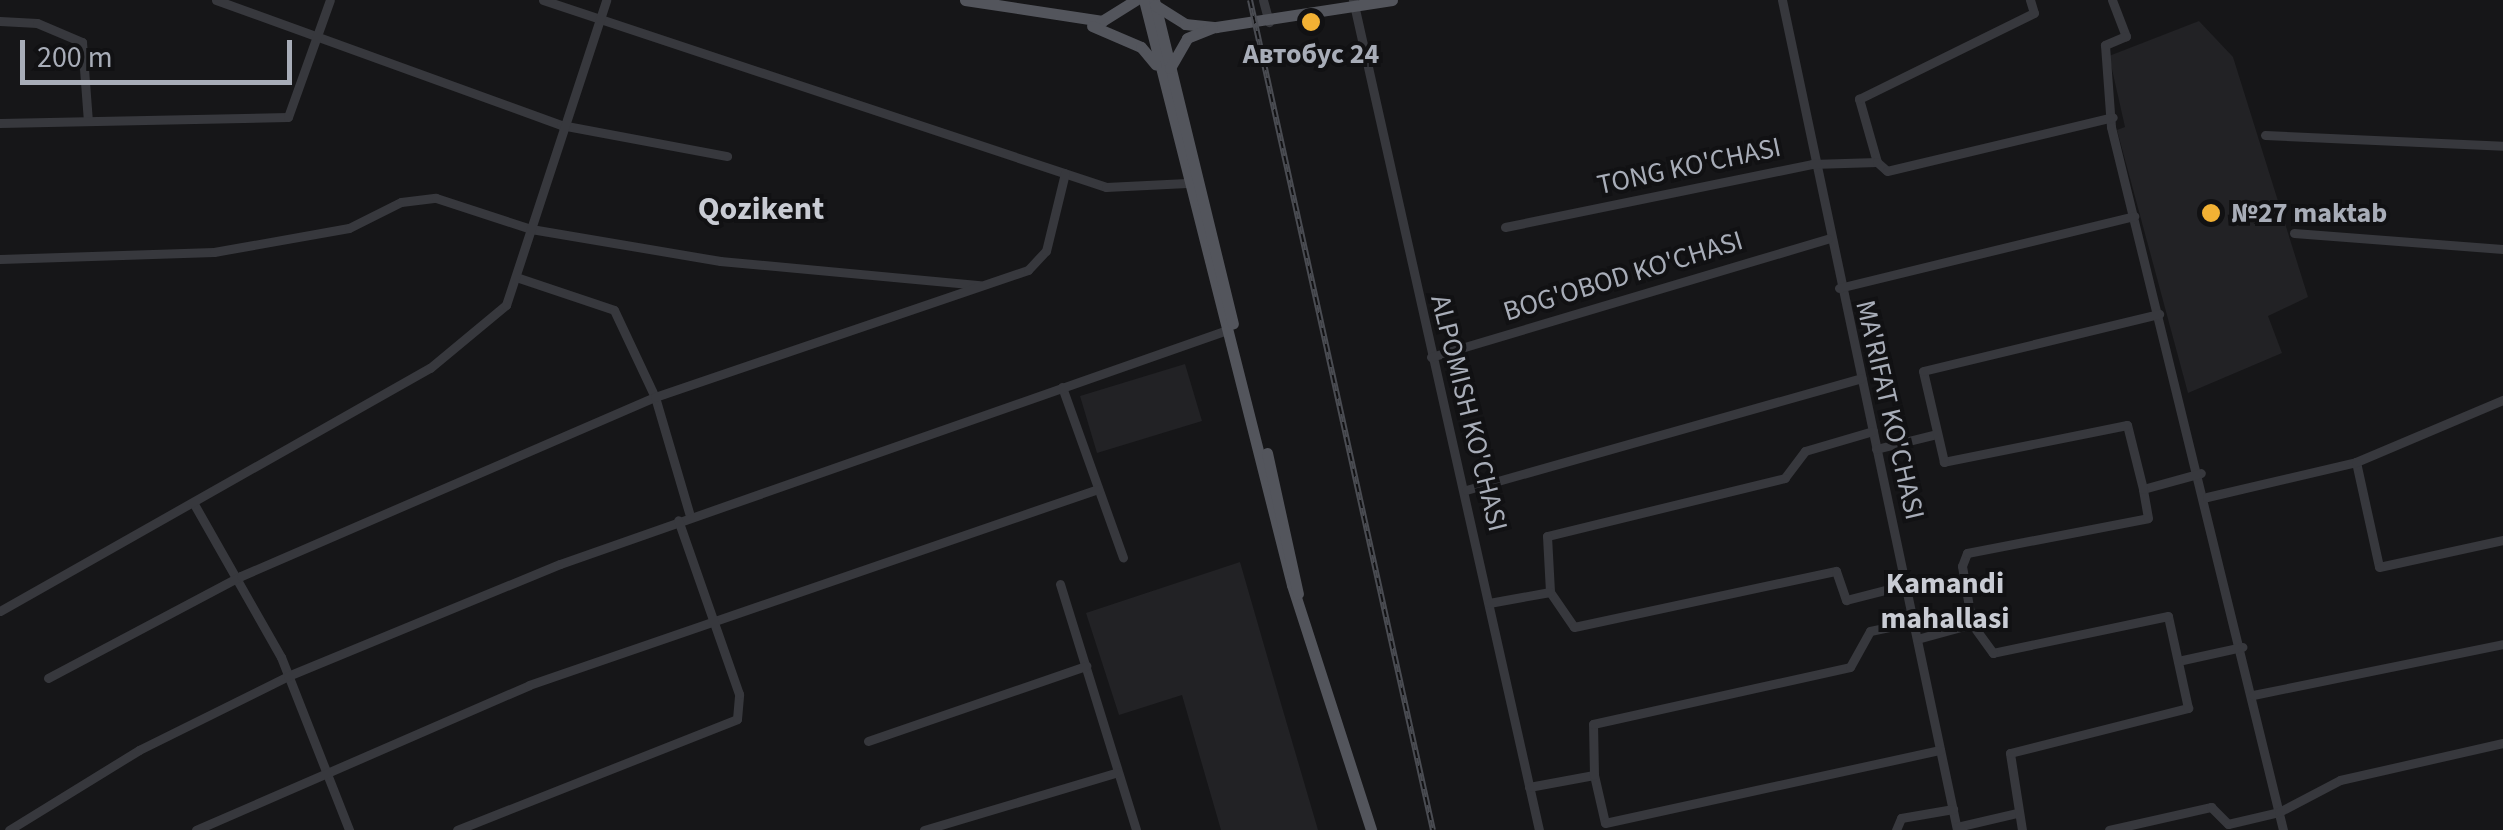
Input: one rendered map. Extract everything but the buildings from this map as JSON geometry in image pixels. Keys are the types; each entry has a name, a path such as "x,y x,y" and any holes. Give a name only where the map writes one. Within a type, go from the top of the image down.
{"main road":[{"path":"966,0 1102,21 1136,0"},
{"path":"1151,2 1185,24 1216,27 1269,22 1392,0"},
{"path":"1151,2 1187,183 1298,594 1371,830"},
{"path":"1054,16 1114,32 1165,69 1298,594"},
{"path":"1165,69 1187,38 1216,27"}],"street":[{"path":"216,0 561,125 726,156"},
{"path":"0,123 288,117 330,0"},
{"path":"543,0 1106,186 1187,183"},
{"path":"0,611 430,368 506,305 561,125 606,0"},
{"path":"1264,0 1269,22"},
{"name":"MA'RIFAT KO'CHASI","path":"1782,0 1812,164 1957,829"},
{"path":"1876,162 1860,99 2034,13 2030,0"},
{"path":"2112,0 2126,36 2105,45 2113,117 2134,216 2207,498 2283,830"},
{"name":"ALPOMISH KO'CHASI","path":"1354,4 1431,357 1466,490 1539,830"},
{"path":"0,21 37,23 82,42 88,121"},
{"name":"TONG KO'CHASI","path":"1506,227 1812,164 1876,162 1887,171 2113,117"},
{"path":"2265,135 2503,146"},
{"path":"48,678 241,576 656,397 1028,270 1046,251 1065,173"},
{"path":"0,259 214,252 350,228 402,202 436,198 532,229 720,261 984,286"},
{"path":"1839,288 2134,216"},
{"path":"2294,233 2503,249"},
{"name":"BOG'OBOD KO'CHASI","path":"1431,357 1828,239"},
{"path":"516,277 614,310 656,397 690,516"},
{"path":"2022,830 2010,753 2188,708 2168,616 1992,653 1972,624 1967,553 2148,518 2142,489 2127,426 1944,462 1933,435 1924,371 1935,364 2159,314"},
{"path":"9,830 139,750 288,676 678,520 1227,330"},
{"path":"1466,490 1861,378"},
{"path":"1062,387 1123,557"},
{"path":"2207,498 2356,462 2503,400"},
{"path":"1872,430 1805,452 1784,478 1546,536 1550,592 1574,628 1836,571 1846,600 1905,585"},
{"path":"1876,449 1933,435"},
{"path":"2356,462 2379,567 2503,540"},
{"path":"2142,489 2201,473"},
{"path":"196,830 530,686 1098,490"},
{"path":"194,504 241,576 288,676 349,830"},
{"path":"457,830 737,719 739,694 678,520"},
{"path":"1060,584 1136,830"},
{"path":"1490,603 1550,592"},
{"path":"1912,622 1870,632 1850,667 1594,724 1594,775 1605,823 1940,750"},
{"path":"1916,638 1972,624"},
{"path":"2253,694 2503,644"},
{"path":"2178,661 2242,647"},
{"path":"868,740 1086,666"},
{"path":"2109,830 2211,807 2228,824 2280,812 2340,780 2503,743"},
{"path":"924,830 1118,772"},
{"path":"1529,787 1594,775"},
{"path":"1896,830 1901,818 1953,809"},
{"path":"1957,829 2017,813"}],"shaded area":[{"name":"№27 maktab","path":"2199,21 2233,57 2308,297 2268,316 2282,353 2188,393 2117,130 2125,127 2109,56"},
{"path":"1185,364 1202,421 1097,453 1080,396"},
{"path":"1240,562 1318,830 1221,830 1182,695 1119,715 1086,613"}],"railway":[{"path":"1250,0 1433,830"}],"place":[{"name":"Автобус 24","path":"1311,22"},
{"name":"№27 maktab","path":"2211,213"}],"district":[{"name":"Qozikent","path":"761,209"},
{"name":"Kamandi mahallasi","path":"1945,601"}]}
